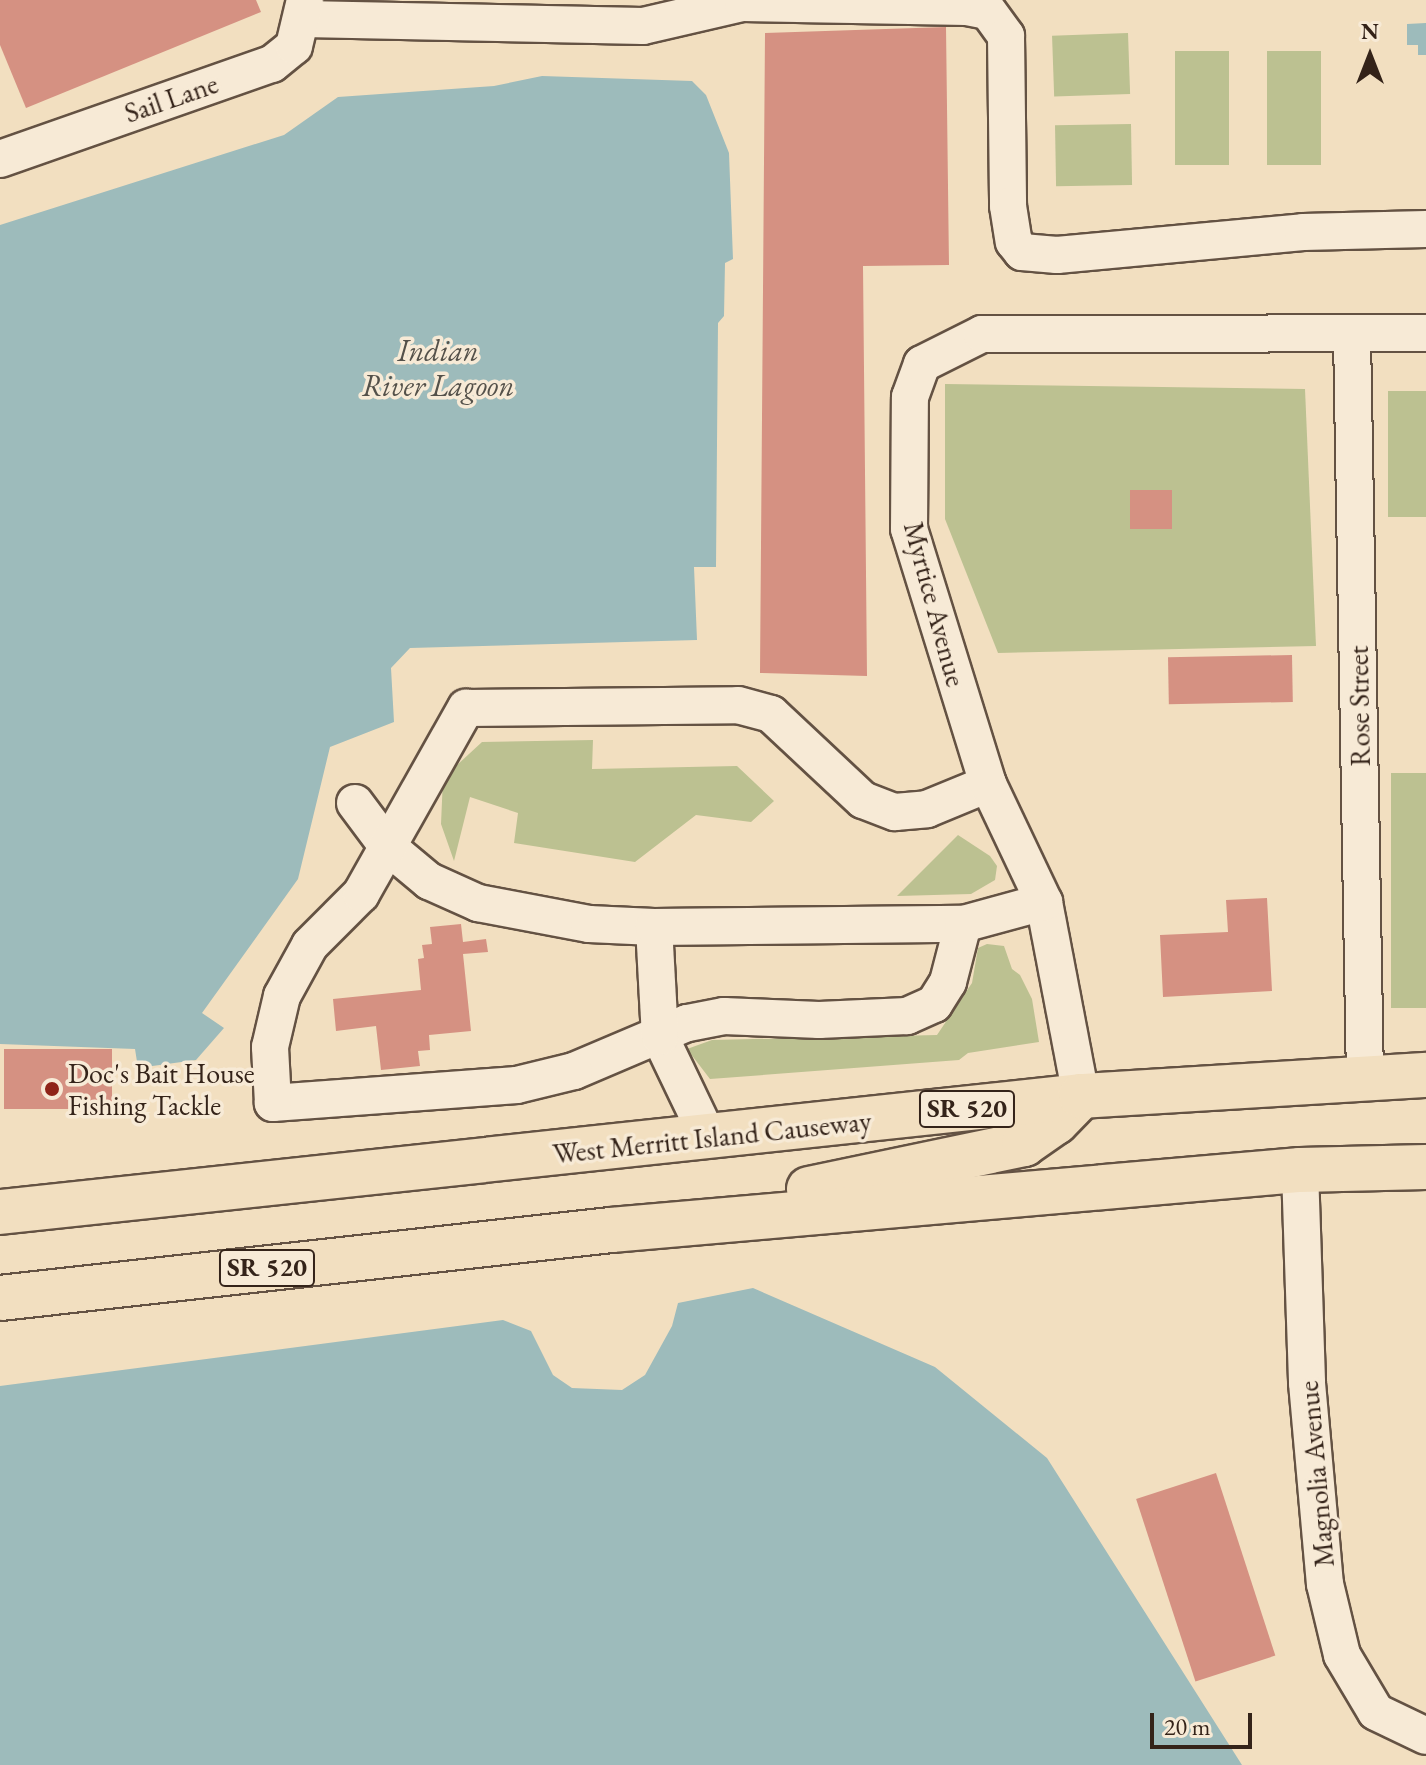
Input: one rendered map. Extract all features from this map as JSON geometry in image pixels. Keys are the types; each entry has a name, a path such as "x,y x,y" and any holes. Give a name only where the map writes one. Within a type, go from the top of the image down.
{"main road":[{"name":"West Merritt Island Causeway","path":"0,1212 1081,1096 1426,1075"},
{"path":"611,1230 1024,1144 1056,1122 1081,1096"},
{"name":"SR 520","path":"0,1298 611,1230 1300,1170 1426,1167"}],"street":[{"path":"305,10 643,26 743,3 966,3 988,11 1006,36 1008,206 1014,242 1022,252 1057,255 1303,232 1426,229"},
{"name":"Sail Lane","path":"4,150 272,64 294,46 305,10"},
{"name":"Myrtice Avenue","path":"1081,1096 1044,902 988,784 909,529 910,397 922,364 982,334 1426,333"},
{"name":"Rose Street","path":"1352,335 1365,1077"},
{"path":"963,924 948,982 934,1004 907,1016 819,1020 724,1016 687,1023 574,1071 517,1085 273,1103 270,1047 282,996 310,945 361,894 466,708 738,705 771,714 863,800 895,812 927,809 988,784"},
{"path":"355,803 387,846 429,881 478,903 589,924 654,927 963,924 1044,902"},
{"path":"654,927 660,1037 708,1137"},
{"name":"Magnolia Avenue","path":"1300,1170 1307,1383 1325,1584 1342,1655 1376,1712 1426,1736"}],"green space":[{"path":"1128,33 1130,94 1054,97 1052,36"},
{"path":"1175,51 1229,51 1229,165 1175,165"},
{"path":"1267,51 1321,51 1321,165 1267,165"},
{"path":"1131,124 1132,185 1056,186 1055,125"},
{"path":"945,384 1305,389 1316,646 998,653 945,519"},
{"path":"1388,391 1426,391 1426,517 1388,517"},
{"path":"593,740 592,769 737,766 774,801 751,822 696,815 635,862 514,843 518,813 470,797 454,861 441,824 443,778 482,742"},
{"path":"1391,773 1426,773 1426,1008 1391,1008"},
{"path":"958,835 990,856 997,866 995,880 971,894 897,896"},
{"path":"987,944 1004,946 1012,969 1020,975 1032,999 1039,1042 968,1053 959,1060 710,1079 687,1049 712,1040 937,1035 972,983 978,948"}],"water":[{"path":"1426,23 1426,55 1418,55 1418,45 1407,45 1407,24"},
{"name":"Indian River Lagoon","path":"542,76 692,81 706,95 729,153 733,259 725,263 724,316 718,323 716,567 694,567 697,640 410,648 391,668 394,722 330,747 298,879 202,1013 224,1028 196,1060 138,1068 135,1049 0,1044 0,225 284,135 338,97 494,86"},
{"path":"753,1288 935,1367 1047,1458 1242,1765 0,1765 0,1386 503,1320 531,1331 553,1375 572,1388 622,1390 645,1375 672,1326 678,1303"}],"building":[{"path":"0,0 256,0 261,12 26,108 0,45"},
{"path":"946,27 949,265 863,266 867,676 760,673 765,33"},
{"path":"1130,490 1172,490 1172,529 1130,529"},
{"path":"1292,655 1293,702 1169,704 1168,657"},
{"path":"1267,898 1272,991 1163,997 1160,935 1228,932 1226,900"},
{"path":"461,924 463,942 486,939 488,952 463,954 471,1031 429,1035 430,1050 418,1051 420,1066 381,1070 376,1026 336,1031 333,999 421,990 418,959 424,958 422,945 432,944 430,927"},
{"path":"4,1049 112,1049 112,1109 4,1109"},
{"path":"1216,1473 1275,1656 1195,1682 1136,1499"}],"place":[{"name":"Doc's Bait House Fishing Tackle","path":"52,1089"}]}
